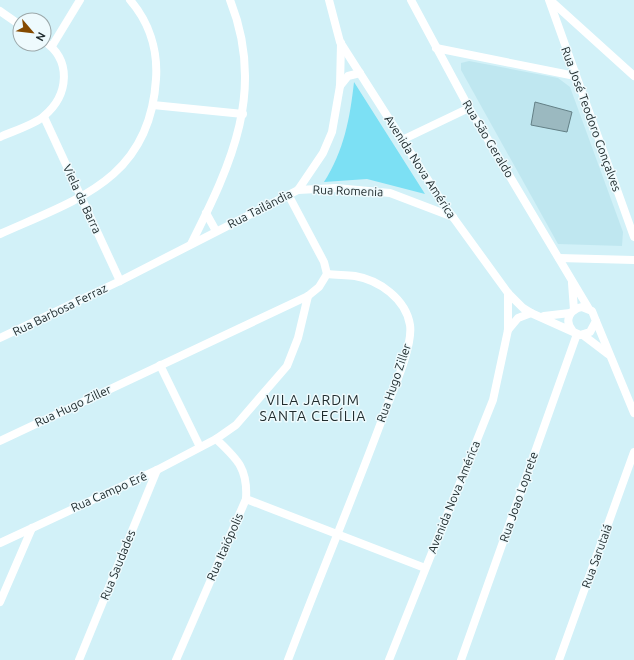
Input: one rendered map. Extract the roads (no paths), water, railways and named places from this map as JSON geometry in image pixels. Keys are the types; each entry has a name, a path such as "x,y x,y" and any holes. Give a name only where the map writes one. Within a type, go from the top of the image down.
{"street":[{"path":"0,137 44,117 57,100 65,84 63,64 52,46 80,0"},
{"path":"0,234 82,198 111,177 129,158 140,140 153,105 156,69 154,44 147,24 130,0"},
{"path":"191,244 232,153 242,114 246,65 239,22 230,0"},
{"name":"Avenida Nova América","path":"329,0 340,42 442,202 508,293 508,330 492,400 389,660"},
{"name":"Rua São Geraldo","path":"411,0 469,108 589,309"},
{"path":"550,0 634,76"},
{"name":"Rua José Teodoro Gonçalves","path":"550,0 575,76 634,237"},
{"path":"0,11 12,19"},
{"name":"Rua Tailândia","path":"120,281 216,231 289,196 298,190 323,153 332,132 340,86 340,42"},
{"path":"436,48 575,76"},
{"path":"340,86 348,76 360,73"},
{"path":"153,105 242,114"},
{"path":"402,140 469,108"},
{"name":"Viela da Barra","path":"44,117 120,281"},
{"name":"Rua Romenia","path":"298,190 336,188 390,193 453,217"},
{"path":"289,196 324,262 327,274"},
{"name":"Rua Romenia","path":"420,204 434,204 442,202"},
{"path":"206,213 216,231"},
{"path":"559,258 634,260"},
{"name":"Rua Hugo Ziller","path":"0,441 308,296 319,287 327,274 355,276 373,281 386,289 398,300 405,312 410,323 411,334 403,362 377,433 288,660"},
{"name":"Rua São Geraldo","path":"570,276 574,294 572,311"},
{"name":"Rua Barbosa Ferraz","path":"0,338 120,281"},
{"path":"508,293 523,308 531,313 542,316 577,333 608,355"},
{"name":"Rua Campo Erê","path":"0,543 157,470 216,439 236,425 287,366 298,338 308,296"},
{"path":"542,316 572,311 582,307 589,309 594,314 608,355 634,413"},
{"path":"572,311 568,322 577,333"},
{"path":"508,330 518,318 531,313"},
{"path":"577,333 593,329 596,321"},
{"name":"Rua Joao Loprete","path":"461,660 577,333"},
{"path":"160,365 200,447"},
{"path":"623,387 634,390"},
{"name":"Rua Itaiópolis","path":"176,660 246,499 247,483 240,464 216,439"},
{"name":"Rua Sarutaiá","path":"559,660 634,452"},
{"name":"Rua Saudades","path":"78,660 157,470"},
{"path":"246,499 425,568"},
{"path":"0,602 32,528"}],"district":[{"name":"VILA JARDIM SANTA CECÍLIA","path":"313,408"}]}
